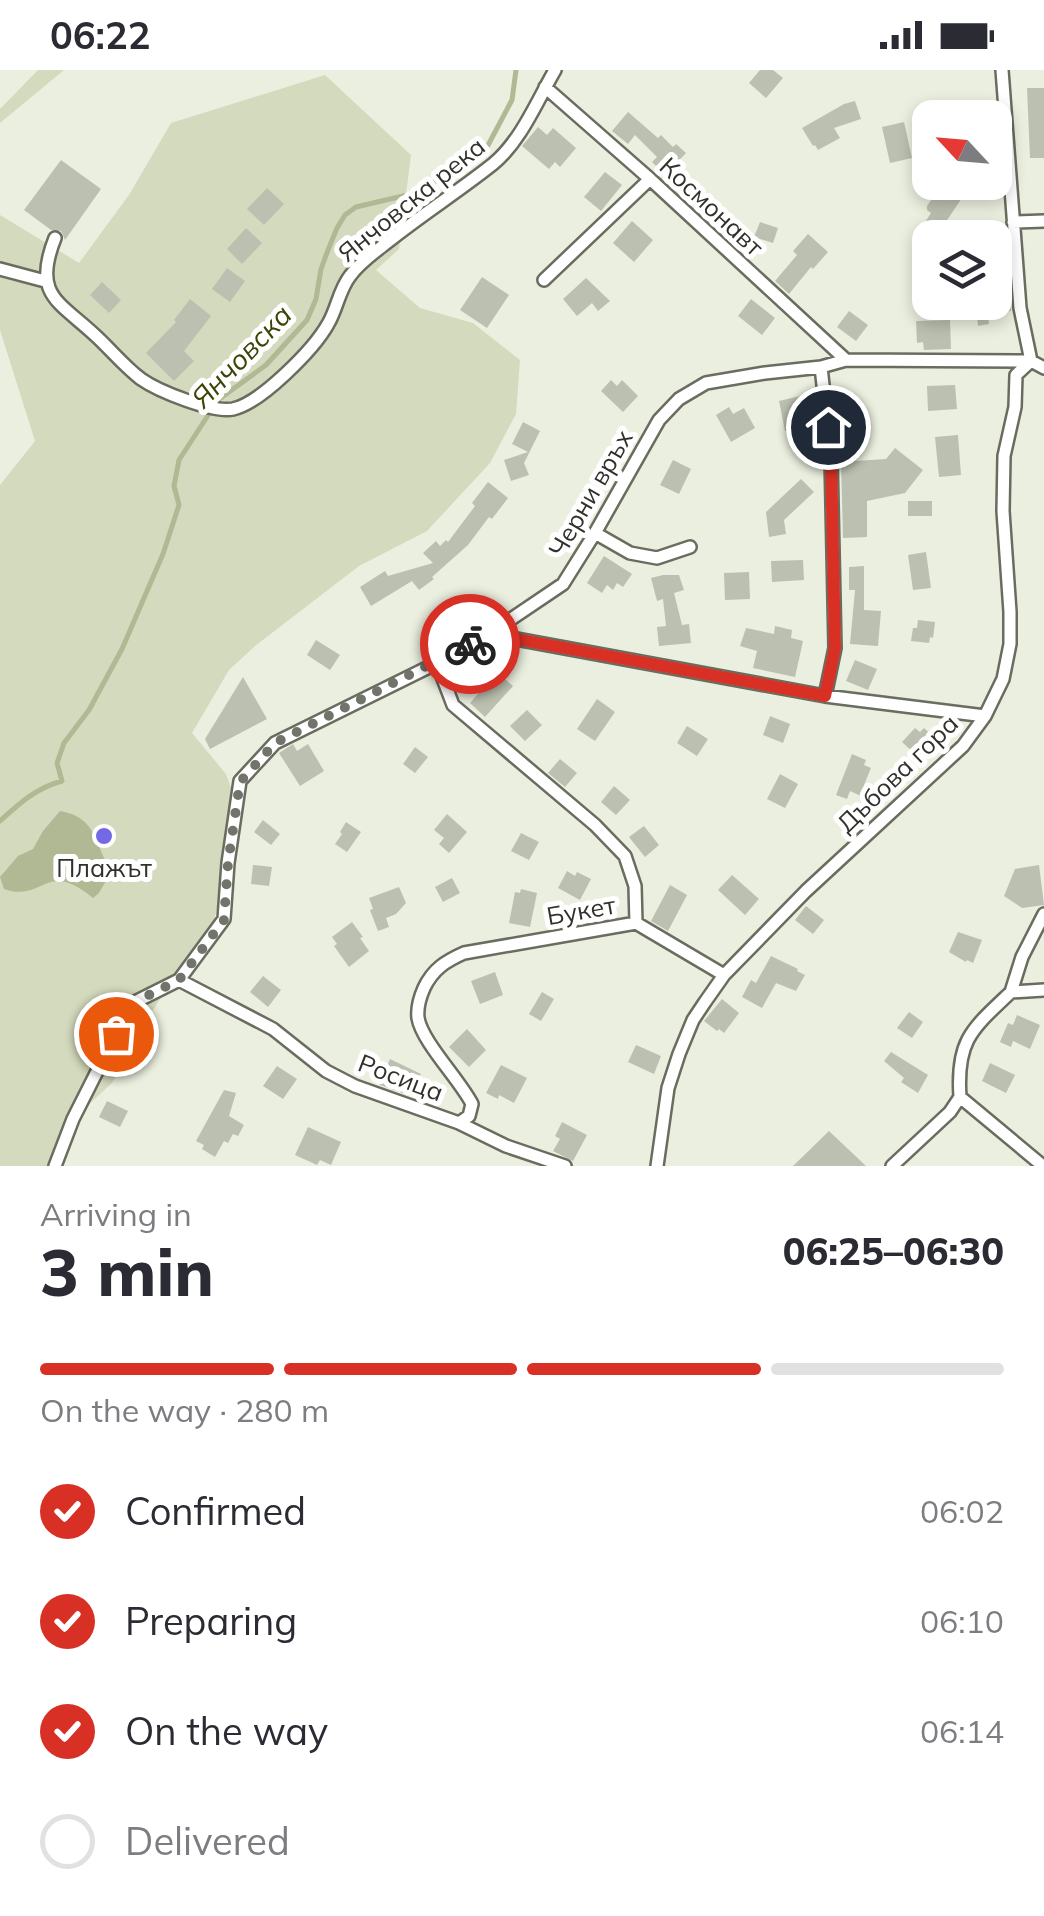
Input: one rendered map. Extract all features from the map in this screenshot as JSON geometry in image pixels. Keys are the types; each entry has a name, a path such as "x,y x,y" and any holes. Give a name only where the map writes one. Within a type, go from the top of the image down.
{"street":[{"name":"Янчовска река","path":"46,281 58,303 141,378 166,393 204,406 233,410 284,378 328,325 347,278 362,262 511,147 556,70"},
{"path":"1002,70 1020,308 1030,361"},
{"name":"Космонавт","path":"545,87 846,360"},
{"path":"544,280 650,180"},
{"path":"1013,222 1044,221"},
{"path":"0,269 46,281 55,238"},
{"name":"Черни връх","path":"55,1166 72,1119 131,1004 179,980 224,920 240,782 275,743 437,663 489,634 563,584 658,420 679,398 706,383 846,360 1030,361 1044,368"},
{"name":"Дъбова гора","path":"656,1166 668,1088 679,1054 694,1020 724,976 806,891 963,746 986,716 1003,680 1010,644 1004,456 1015,407 1016,375 1030,361"},
{"path":"821,367 831,457 835,648 825,696"},
{"path":"595,534 630,553 657,558 690,548"},
{"path":"489,634 825,696 986,716"},
{"name":"Букет","path":"437,663 453,705 595,825 625,856 635,886 636,923 464,954 443,962 428,979 420,998 418,1019 472,1104 469,1116 459,1124"},
{"path":"892,1166 950,1112 960,1097 960,1056 968,1038 1011,992 1022,958 1044,914"},
{"path":"636,923 724,976"},
{"name":"Росица","path":"179,980 273,1030 326,1071 355,1086 565,1166"},
{"path":"1011,992 1044,990"},
{"path":"960,1097 1043,1166"}],"shaded area":[{"path":"38,70 64,70 0,123 0,109"},
{"path":"325,75 411,155 399,249 376,270 420,308 473,323 520,360 516,414 490,463 427,531 359,566 229,670 192,733 226,774 240,813 212,929 184,962 112,1083 73,1119 55,1166 0,1166 0,485 35,441 0,330 0,215 79,263 129,195 171,123"},
{"path":"60,811 81,819 98,842 111,872 99,893 93,898 77,887 54,881 28,891 4,889 0,877 18,856 33,849"}],"building":[{"path":"760,70 773,70 783,78 766,98 749,83"},
{"path":"1027,88 1044,88 1044,158 1030,158"},
{"path":"855,101 861,119 834,128 840,138 818,150 813,146 802,128"},
{"path":"628,112 658,138 661,135 686,153 667,173 652,162 657,157 635,135 628,144 612,131"},
{"path":"904,122 912,158 890,163 882,127"},
{"path":"538,127 547,135 553,128 576,148 560,167 555,162 549,169 522,146"},
{"path":"61,160 101,189 65,240 61,231 51,230 24,210"},
{"path":"605,172 622,185 601,211 584,197"},
{"path":"267,188 284,204 264,225 247,209"},
{"path":"931,200 961,200 947,220 926,220 931,213 927,206"},
{"path":"632,221 653,240 634,262 613,243"},
{"path":"760,222 778,228 773,243 754,237"},
{"path":"246,228 262,243 242,264 227,249"},
{"path":"808,234 828,252 789,294 775,281 797,255 793,251"},
{"path":"227,268 245,281 230,302 212,289"},
{"path":"482,277 509,295 487,328 460,310"},
{"path":"586,278 610,301 598,311 592,303 577,316 563,299"},
{"path":"102,282 121,300 109,313 90,295"},
{"path":"190,299 211,316 184,351 194,361 174,381 146,353 176,322"},
{"path":"751,299 775,318 762,335 738,316"},
{"path":"849,311 868,325 856,341 837,327"},
{"path":"950,320 951,349 924,350 923,342 917,343 916,321"},
{"path":"611,380 617,386 622,380 638,396 623,412 601,391"},
{"path":"955,385 957,409 928,411 927,386"},
{"path":"813,393 813,422 785,431 779,401"},
{"path":"729,407 733,414 744,408 755,428 731,442 716,415"},
{"path":"523,422 540,431 524,463 529,475 511,481 504,460 528,452 512,444"},
{"path":"958,435 961,475 939,477 935,437"},
{"path":"895,448 923,470 905,493 867,501 867,537 843,538 841,462 886,459"},
{"path":"673,460 691,469 679,494 660,485"},
{"path":"801,479 814,492 784,520 786,534 769,537 766,512"},
{"path":"488,482 508,498 468,545 419,590 412,581 371,606 360,587 385,571 388,576 433,563 423,553 436,541 440,546 448,542"},
{"path":"908,501 932,501 932,516 908,516"},
{"path":"926,552 931,588 913,590 908,555"},
{"path":"604,556 632,574 623,587 617,583 613,590 607,585 602,593 587,583"},
{"path":"803,560 804,580 772,582 771,561"},
{"path":"864,566 864,610 881,611 878,646 850,644 855,590 849,590 849,567"},
{"path":"749,572 750,599 725,600 724,573"},
{"path":"679,575 684,590 674,593 682,625 689,624 691,643 659,646 657,627 666,626 663,599 657,601 651,578"},
{"path":"918,620 935,622 929,643 911,641"},
{"path":"775,626 792,630 791,638 803,641 795,677 753,668 757,651 740,646 746,628 774,634"},
{"path":"316,640 340,655 330,670 307,655"},
{"path":"855,660 877,669 868,690 846,681"},
{"path":"497,672 513,686 485,717 470,703"},
{"path":"243,677 267,719 210,749 205,739"},
{"path":"597,699 615,712 595,741 577,729"},
{"path":"527,710 542,725 525,741 510,726"},
{"path":"770,716 790,724 783,743 763,735"},
{"path":"687,726 708,739 697,756 677,743"},
{"path":"915,728 920,732 924,728 934,737 916,755 902,742"},
{"path":"293,744 297,751 308,744 324,771 300,786 279,753"},
{"path":"415,747 428,757 415,773 403,764"},
{"path":"852,754 866,760 864,765 871,768 864,785 870,787 865,798 850,791 847,799 836,795"},
{"path":"560,759 577,773 565,787 548,773"},
{"path":"780,774 798,784 785,808 767,799"},
{"path":"614,786 630,800 616,815 601,802"},
{"path":"447,814 467,832 449,853 439,844 444,838 434,830"},
{"path":"263,820 280,834 271,845 254,832"},
{"path":"346,822 361,832 347,852 335,844"},
{"path":"644,826 659,845 645,857 629,837"},
{"path":"521,833 539,842 529,860 511,851"},
{"path":"253,865 272,867 269,886 251,884"},
{"path":"1039,865 1044,905 1022,908 1004,896 1015,869"},
{"path":"567,871 591,879 580,900 558,888"},
{"path":"732,875 759,899 745,915 718,890"},
{"path":"452,878 460,893 443,902 435,887"},
{"path":"670,885 687,895 668,931 651,921"},
{"path":"399,887 406,903 386,918 389,927 378,931 369,898"},
{"path":"521,889 537,893 530,927 509,923 515,892 520,893"},
{"path":"806,906 824,920 813,934 795,920"},
{"path":"352,922 369,951 349,967 332,937"},
{"path":"958,932 982,940 973,963 949,952"},
{"path":"771,956 805,975 796,991 776,983 762,1008 742,997 751,980 756,983"},
{"path":"495,972 503,995 480,1004 471,981"},
{"path":"263,976 281,990 268,1007 250,992"},
{"path":"542,992 554,999 541,1021 529,1014"},
{"path":"722,999 739,1013 724,1033 704,1021"},
{"path":"909,1012 923,1022 912,1038 897,1028"},
{"path":"1017,1015 1040,1025 1030,1049 1013,1041 1011,1047 1000,1042 1008,1023 1013,1025"},
{"path":"467,1029 486,1050 469,1067 449,1047"},
{"path":"636,1045 661,1056 654,1074 628,1062"},
{"path":"891,1052 928,1075 918,1093 901,1082 904,1078 884,1061"},
{"path":"390,1059 421,1074 411,1096 380,1085"},
{"path":"990,1063 1015,1075 1006,1093 982,1081"},
{"path":"501,1065 527,1078 514,1103 486,1093"},
{"path":"277,1066 297,1079 283,1099 263,1086"},
{"path":"224,1090 236,1093 229,1116 244,1125 238,1136 233,1134 228,1143 224,1141 215,1157 196,1141"},
{"path":"107,1101 128,1111 120,1127 99,1117"},
{"path":"562,1122 587,1135 573,1161 553,1151 560,1139 555,1136"},
{"path":"308,1127 341,1142 331,1165 320,1160 317,1165 295,1155"},
{"path":"829,1131 866,1166 793,1166"}],"waterway":[{"name":"Янчовска","path":"0,821 36,792 62,781 57,763 64,743 89,710 122,649 163,554 179,505 174,486 179,460 218,400 266,365 307,320 316,299 321,269 345,215 356,207 420,192 486,149 512,100 516,70"}],"way so far":[{"path":"116,1034 131,1004 179,980 224,920 240,782 275,743 470,644"}],"place":[{"name":"Плажът","path":"104,836"}],"route":[{"path":"470,644 489,634 825,696 835,648 828,427"}]}
